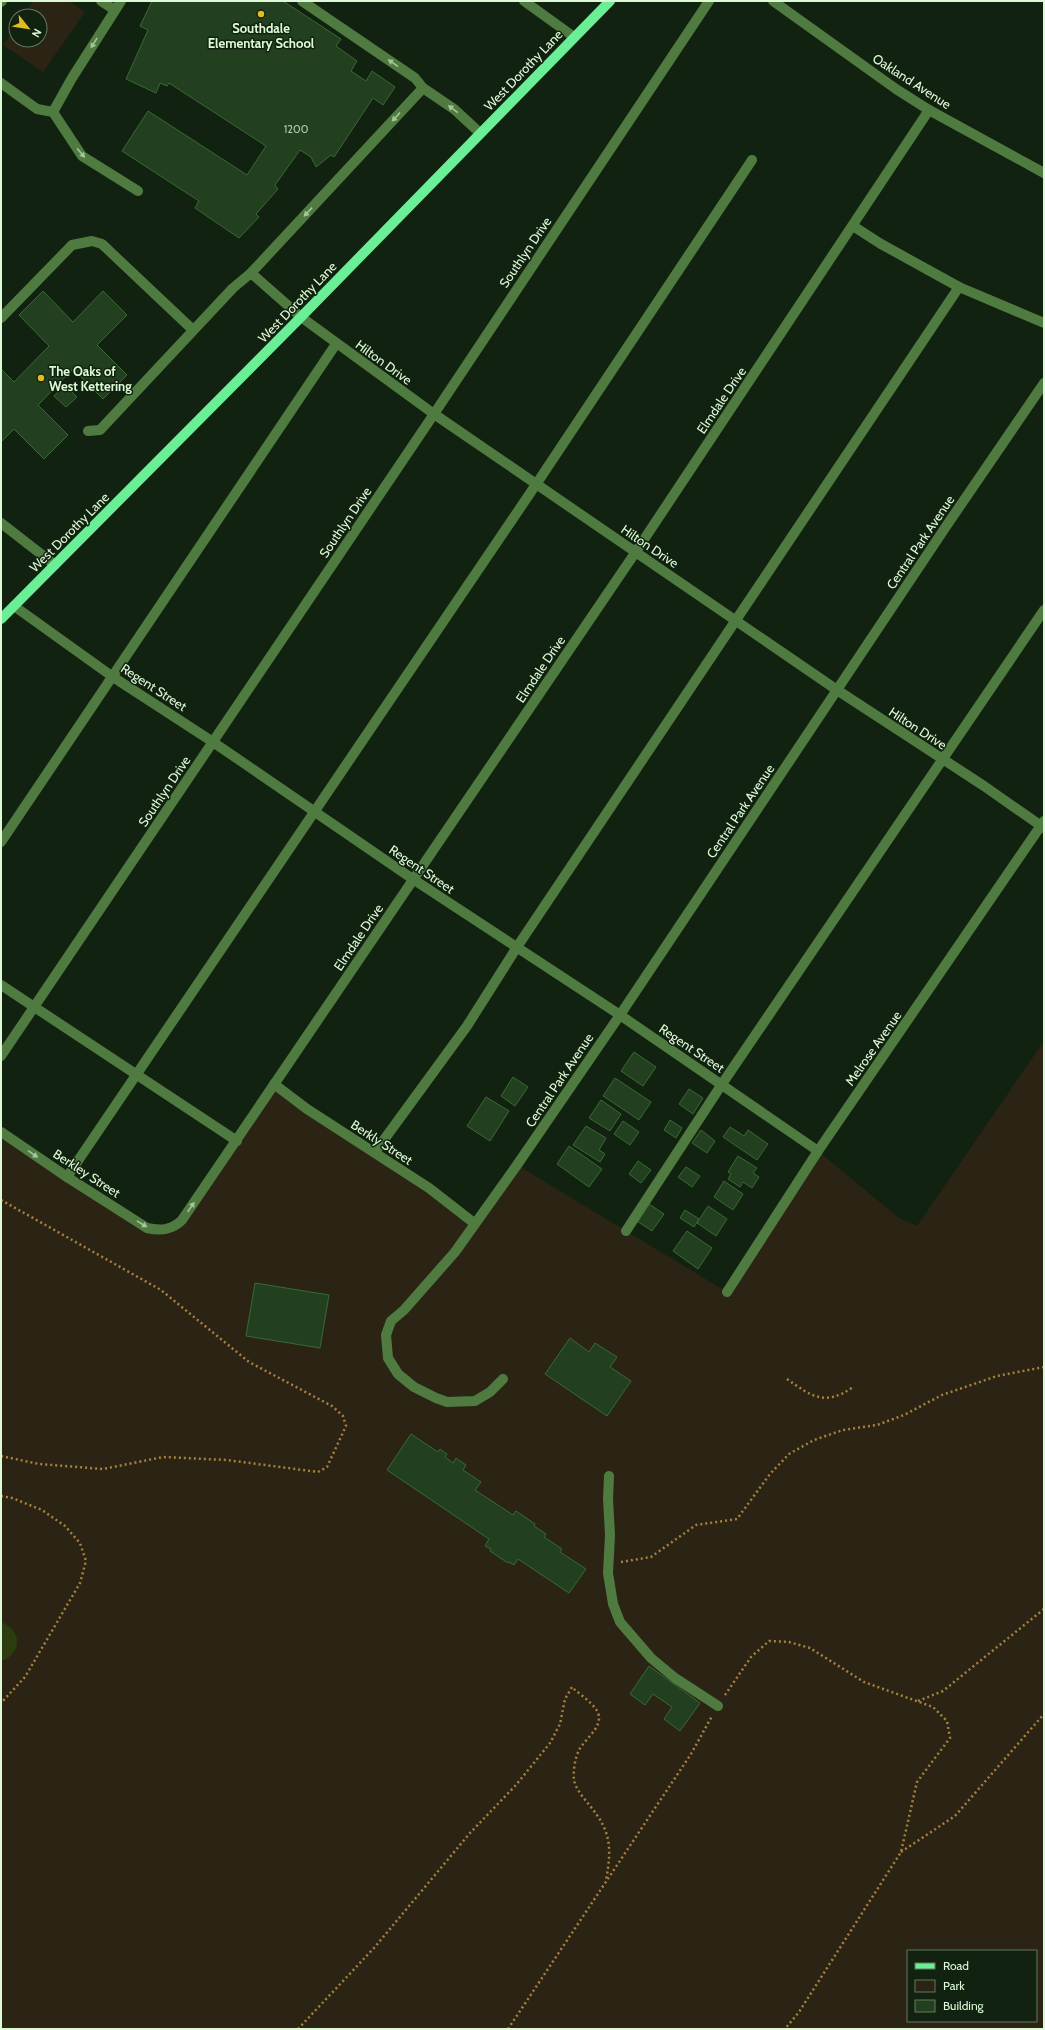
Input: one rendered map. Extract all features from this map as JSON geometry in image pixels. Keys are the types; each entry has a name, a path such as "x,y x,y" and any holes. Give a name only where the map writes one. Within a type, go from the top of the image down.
{"main road":[{"name":"West Dorothy Lane","path":"1,618 301,317 610,1"}],"street":[{"path":"53,112 72,78 118,5 101,1"},
{"path":"302,1 415,78 423,88 454,109 480,134"},
{"path":"524,1 574,37"},
{"name":"Southlyn Drive","path":"1,1056 434,414 709,1"},
{"name":"Oakland Avenue","path":"773,1 896,89 930,110 1044,173"},
{"path":"1,83 37,109 53,112 82,156 138,191"},
{"path":"88,430 100,430 233,288 251,273 423,88"},
{"name":"Elmdale Drive","path":"161,1230 170,1229 182,1220 237,1141 274,1084 635,553 930,110"},
{"path":"67,1177 537,483 752,160"},
{"path":"853,226 888,248 959,287 1044,323"},
{"path":"1,318 72,245 92,241 102,244 193,330"},
{"name":"Hilton Drive","path":"251,273 301,317 336,344 434,414 537,483 635,553 737,620 837,690 1043,825"},
{"path":"375,1152 467,1026 517,947 959,287"},
{"path":"1,842 336,344"},
{"name":"Central Park Avenue","path":"504,1379 490,1392 475,1401 447,1402 414,1387 398,1374 388,1358 386,1335 391,1321 404,1310 455,1252 474,1223 517,1165 620,1015 1044,383"},
{"path":"1,523 55,565"},
{"name":"Regent Street","path":"14,606 113,676 315,811 413,879 620,1015 818,1151"},
{"path":"626,1231 722,1084 1044,610"},
{"name":"Melrose Avenue","path":"727,1292 818,1151 1043,825"},
{"path":"1,984 237,1141"},
{"name":"Berkly Street","path":"274,1084 307,1108 430,1188 474,1223"},
{"name":"Berkley Street","path":"1,1132 67,1177 147,1228 161,1230"},
{"path":"609,1476 608,1499 610,1535 608,1561 613,1604 620,1622 651,1658 675,1678 718,1706"}],"path":[{"path":"1,1200 161,1290 249,1362 332,1406 343,1416 346,1426 327,1467 318,1472 227,1460 163,1457 103,1469 39,1464 1,1456"},
{"path":"608,1561 628,1562 651,1557 696,1526 736,1519 770,1474 789,1454 814,1440 843,1430 877,1424 904,1415 942,1396 997,1376 1044,1367"},
{"path":"787,1380 809,1395 819,1397 842,1396 853,1388"},
{"path":"1,1496 12,1498 42,1510 65,1526 80,1543 86,1561 80,1583 24,1677 1,1703"},
{"path":"918,1701 943,1691 1044,1610"},
{"path":"508,2029 691,1754 718,1706 751,1657 768,1641 789,1642 810,1648 864,1682 933,1707 947,1721 950,1738 917,1782 901,1852 800,2012 785,2029"},
{"path":"298,2029 374,1948 470,1833 516,1785 550,1743 560,1724 565,1699 572,1687 596,1709 599,1719 596,1728 580,1749 575,1761 574,1780 580,1793 605,1827 609,1843 606,1882"},
{"path":"901,1852 955,1816 1044,1714"}],"green space":[{"path":"33,1 69,1 85,12 43,72 3,45 8,38 8,48 48,48 48,8 28,8"},
{"path":"1044,1041 1044,2029 1,2029 1,1132 147,1228 170,1229 274,1084 474,1223 517,1165 727,1292 818,1151 899,1218 917,1226"}],"shaded area":[{"path":"1,1622 13,1630 17,1642 13,1653 8,1658 1,1661"}],"building":[{"name":"Southdale Elementary School","path":"152,1 283,1 341,39 336,46 357,61 351,71 366,81 372,71 395,87 383,105 373,98 334,157 331,155 316,167 311,157 300,150 275,185 278,189 256,214 259,217 239,238 195,208 199,201 122,151 148,111 247,175 266,146 169,83 167,86 160,83 156,93 126,79 148,30 140,26"},
{"name":"The Oaks of West Kettering","path":"43,291 73,322 103,291 127,315 97,345 127,375 103,399 73,369 38,405 68,435 44,459 14,429 1,442 1,369 14,382 49,346 19,315"},
{"path":"65,385 77,397 66,407 54,396"},
{"path":"634,1052 656,1067 643,1086 621,1071"},
{"path":"513,1077 528,1087 515,1106 501,1096"},
{"path":"615,1078 651,1102 639,1120 603,1096"},
{"path":"689,1089 703,1098 693,1114 679,1104"},
{"path":"486,1097 509,1111 490,1141 467,1126"},
{"path":"601,1100 621,1114 610,1131 589,1118"},
{"path":"670,1120 682,1128 676,1138 664,1130"},
{"path":"623,1121 639,1132 630,1145 614,1134"},
{"path":"586,1126 606,1138 599,1150 605,1154 600,1162 573,1145"},
{"path":"730,1127 744,1136 748,1130 768,1144 757,1160 723,1137"},
{"path":"701,1130 715,1141 707,1153 692,1143"},
{"path":"569,1146 602,1169 589,1187 557,1164"},
{"path":"738,1156 757,1168 753,1173 759,1177 752,1188 743,1182 740,1187 728,1179 731,1174 728,1172"},
{"path":"638,1161 651,1170 641,1183 629,1174"},
{"path":"686,1167 700,1176 692,1187 678,1177"},
{"path":"724,1181 743,1194 733,1210 714,1197"},
{"path":"649,1204 664,1214 652,1231 637,1221"},
{"path":"708,1206 727,1219 716,1236 697,1223"},
{"path":"685,1210 699,1219 694,1227 680,1218"},
{"path":"687,1231 712,1248 698,1269 673,1251"},
{"path":"255,1283 329,1295 320,1348 246,1336"},
{"path":"570,1338 589,1352 595,1343 617,1357 610,1367 631,1381 607,1416 545,1374"},
{"path":"411,1434 438,1452 440,1449 447,1454 445,1457 453,1463 456,1458 466,1465 463,1470 481,1482 475,1490 513,1515 516,1511 535,1524 534,1526 546,1534 544,1537 562,1549 560,1552 586,1569 569,1593 518,1559 514,1565 509,1562 508,1563 490,1551 491,1549 485,1546 489,1539 387,1470"},
{"path":"649,1666 700,1703 680,1731 664,1719 672,1707 653,1694 645,1705 630,1694"}],"place":[{"name":"Southdale Elementary School","path":"261,14"},
{"name":"The Oaks of West Kettering","path":"41,378"}]}
